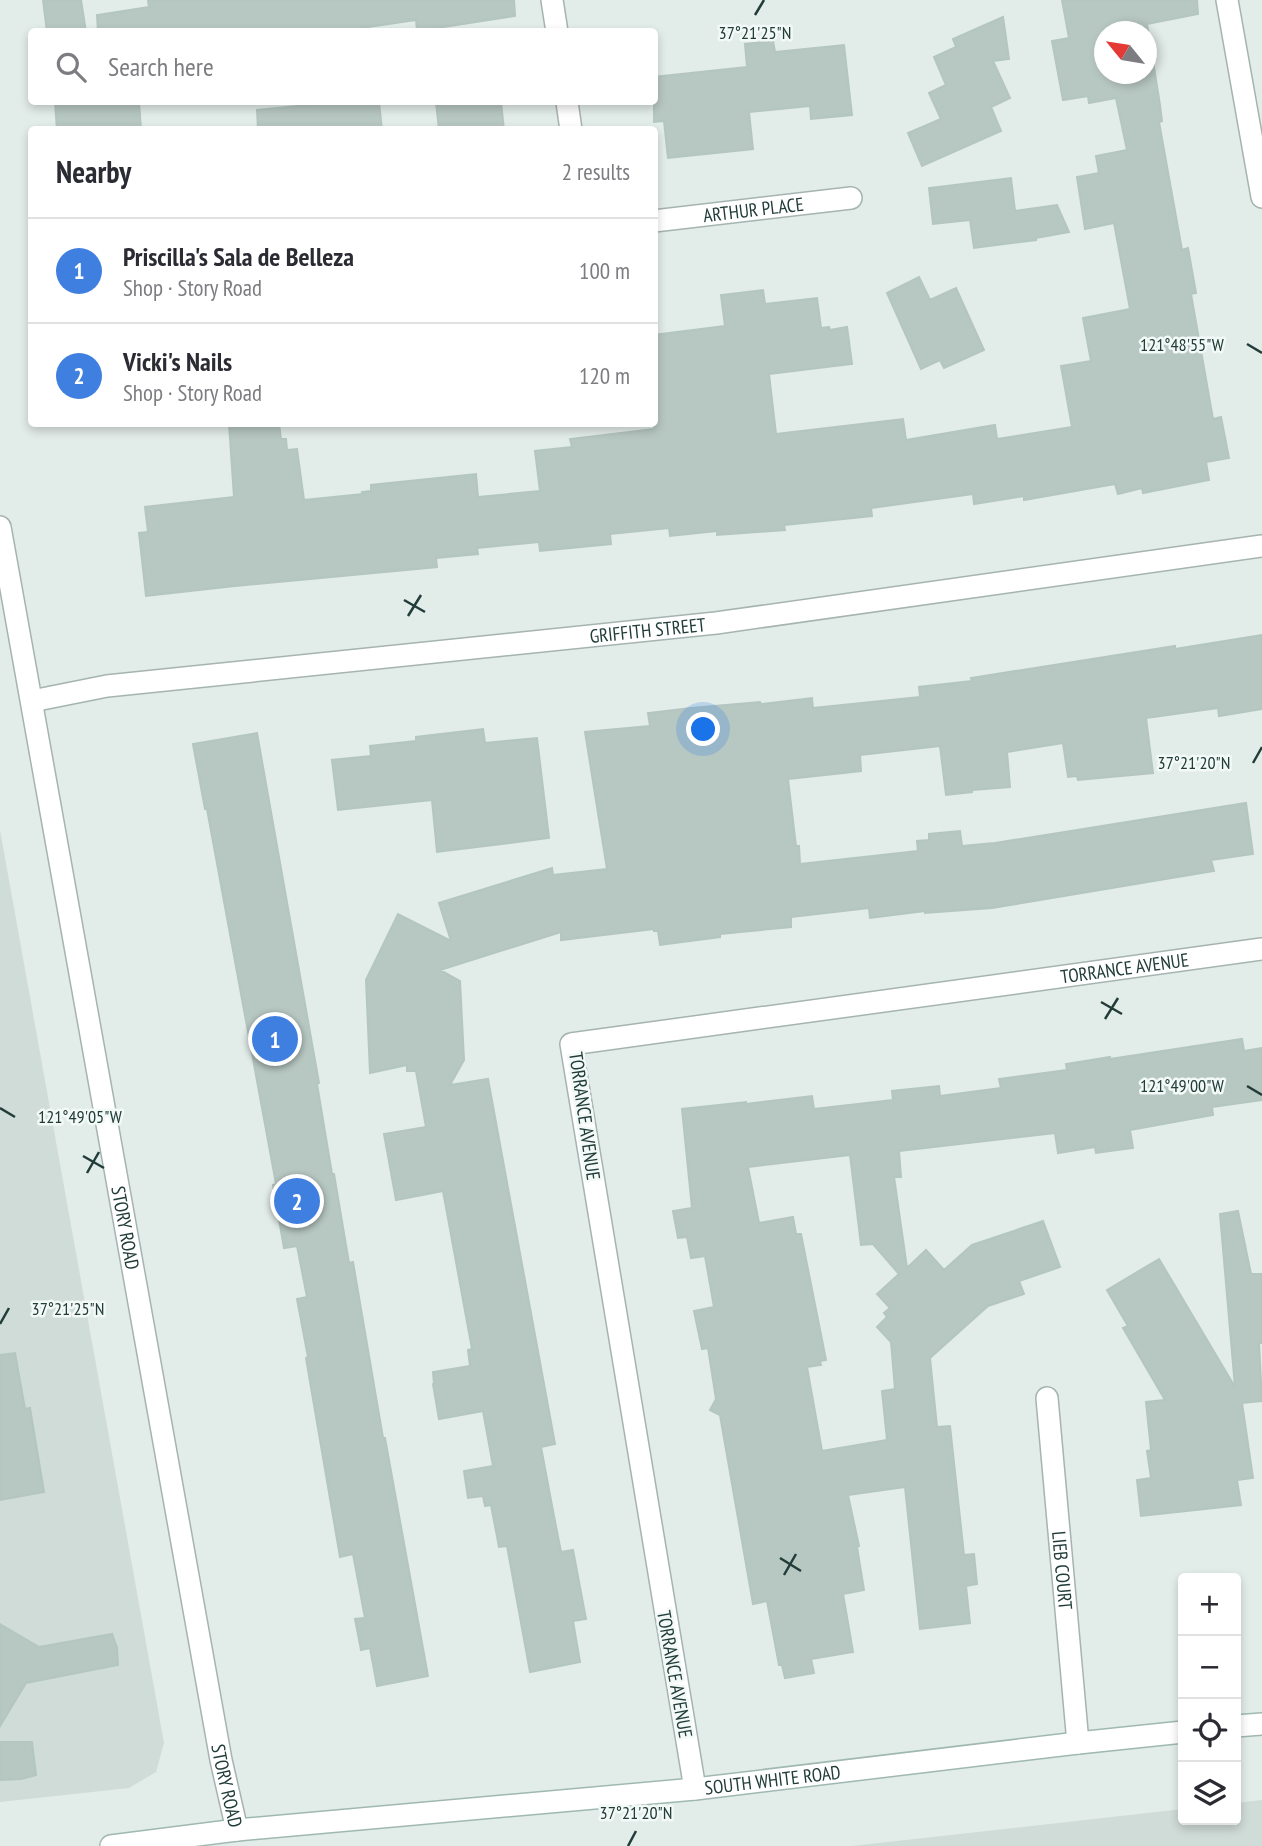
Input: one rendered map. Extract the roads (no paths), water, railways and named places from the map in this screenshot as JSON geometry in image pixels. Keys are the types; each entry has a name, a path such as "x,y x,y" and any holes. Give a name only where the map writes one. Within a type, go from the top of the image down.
{"street":[{"path":"552,0 556,28"},
{"path":"1227,0 1258,149 1262,197"},
{"path":"567,105 570,126"},
{"name":"ARTHUR PLACE","path":"658,221 851,198"},
{"name":"STORY ROAD","path":"0,527 219,1746 238,1838"},
{"name":"GRIFFITH STREET","path":"32,701 121,685 716,623 1262,546"},
{"name":"TORRANCE AVENUE","path":"695,1789 571,1044 1262,949"},
{"name":"LIEB COURT","path":"1047,1398 1078,1743"},
{"path":"1241,1726 1262,1724"},
{"name":"SOUTH WHITE ROAD","path":"111,1846 238,1838 695,1789 1178,1733"}],"place":[{"name":"Priscilla's Sala de Belleza","path":"275,1039"},
{"name":"Vicki's Nails","path":"297,1201"}]}
